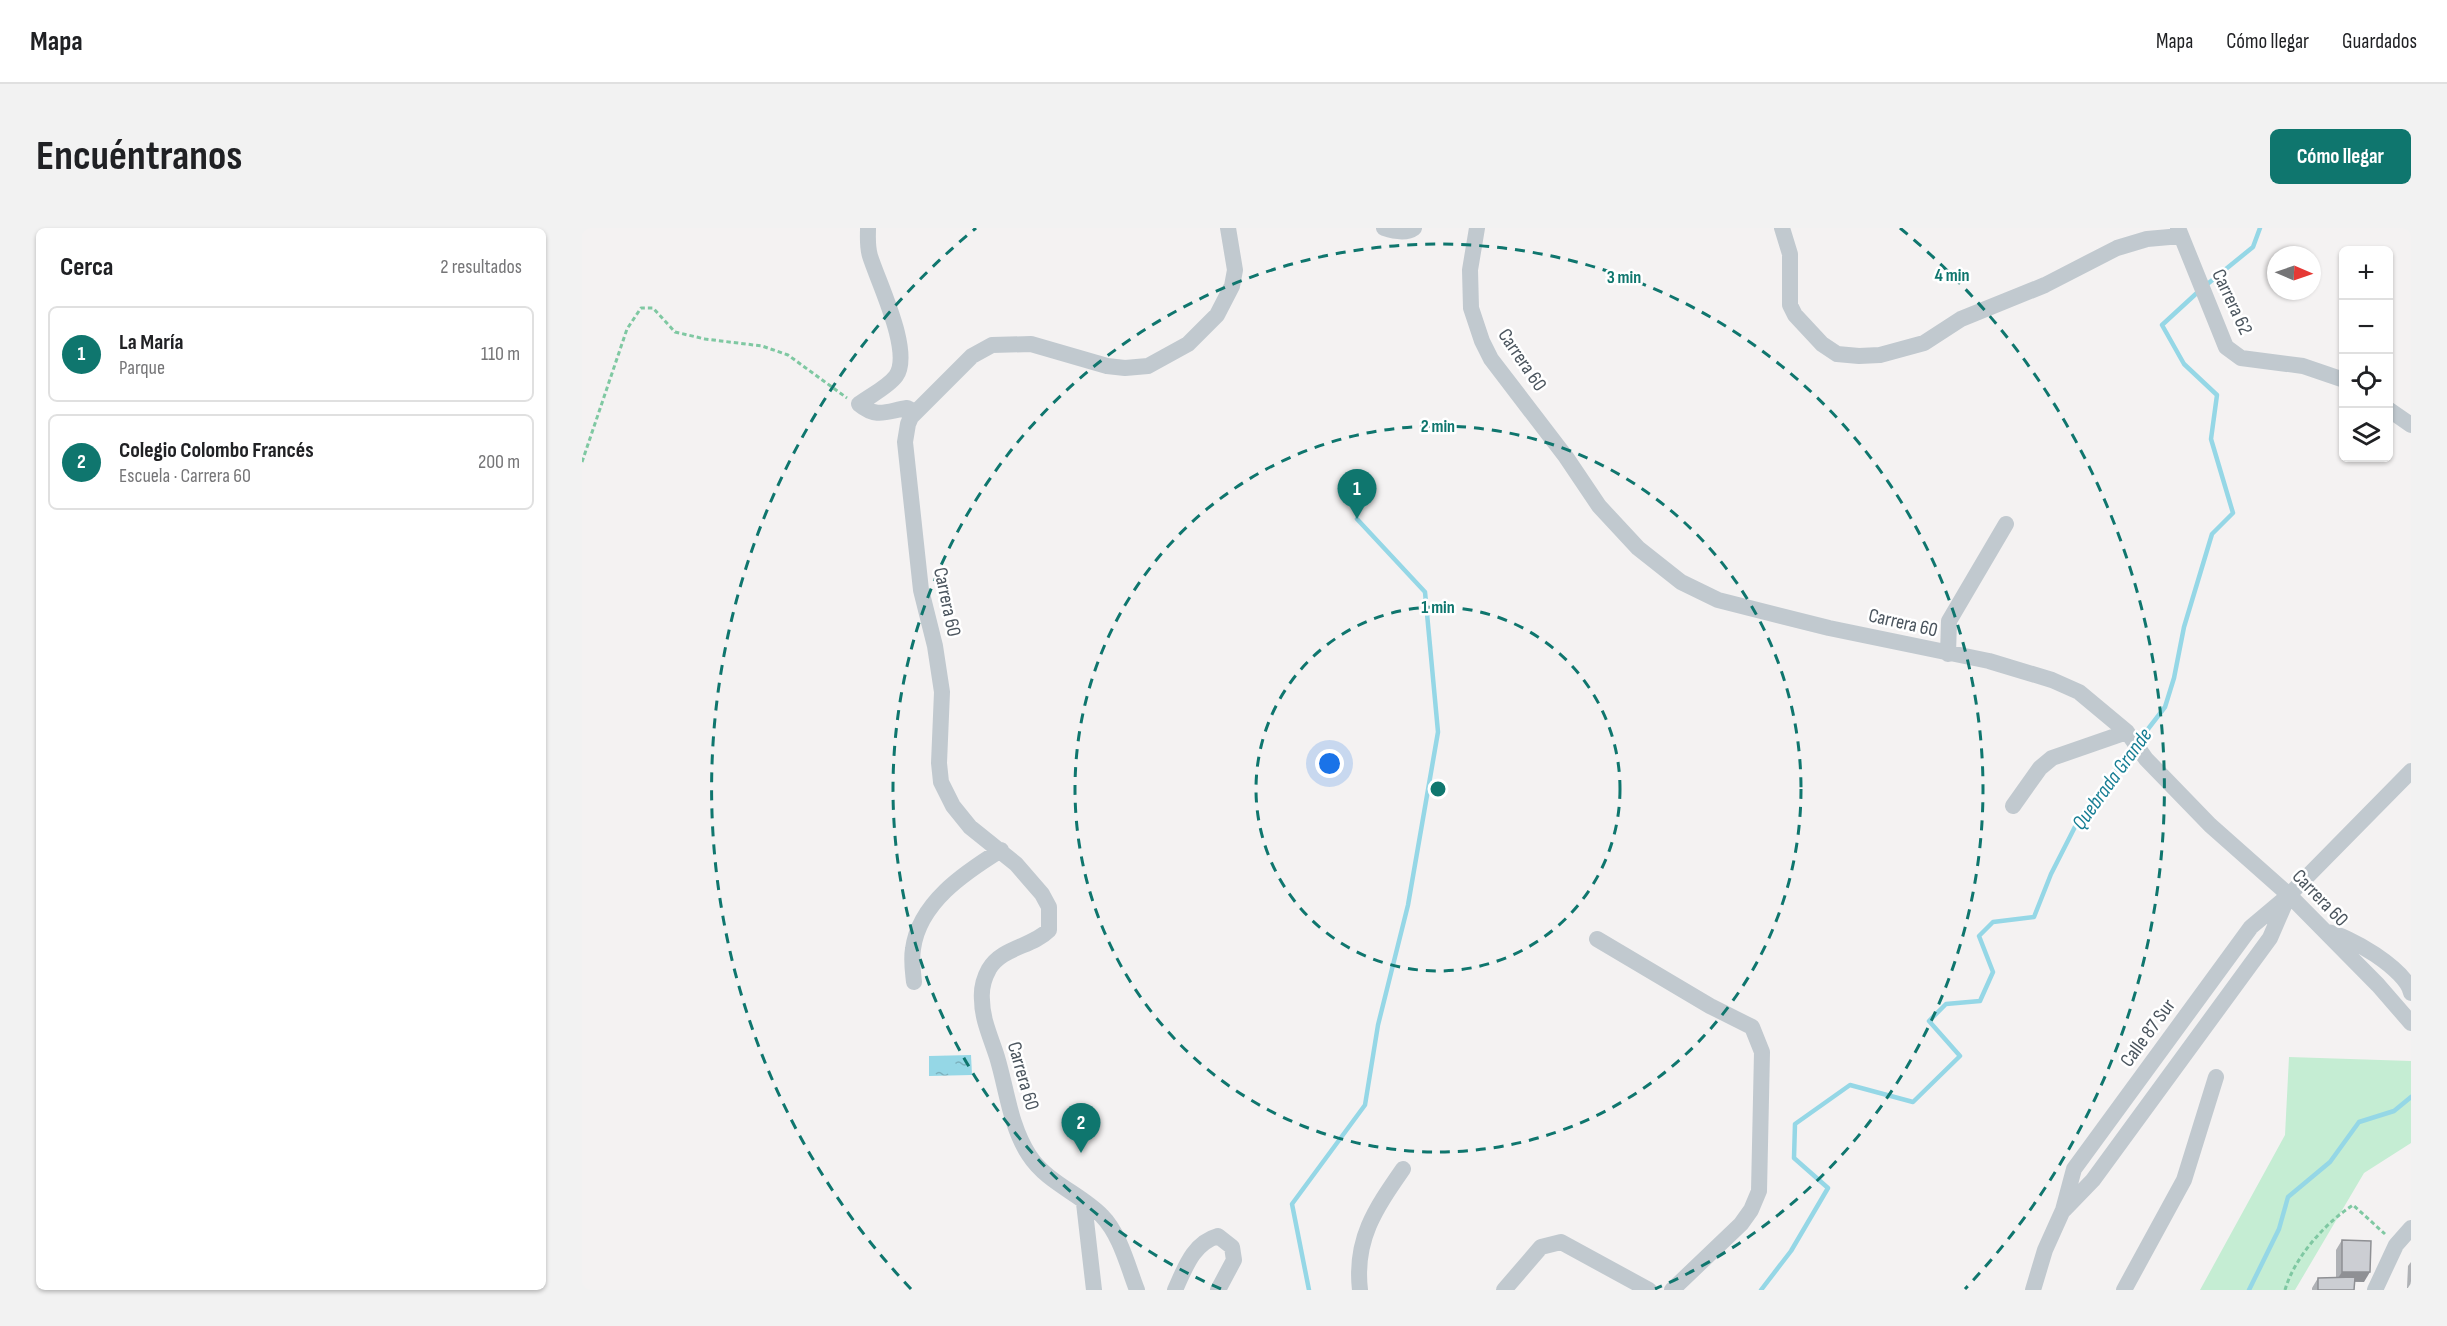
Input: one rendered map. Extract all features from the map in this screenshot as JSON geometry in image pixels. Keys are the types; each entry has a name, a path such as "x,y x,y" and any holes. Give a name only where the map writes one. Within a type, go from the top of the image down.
{"street":[{"path":"868,228 870,255 888,304 900,348 901,362 895,377 860,404 874,414 882,415 907,408 915,412"},
{"name":"Carrera 60","path":"1137,1290 1114,1235 1103,1216 1065,1191 1031,1158 1019,1137 985,1021 982,1000 983,984 990,968 1001,955 1045,934 1051,924 1049,908 1042,894 1016,864 970,827 953,806 941,782 939,764 942,692 935,646 921,590 905,442 908,423 915,412 972,356 992,345 1013,343 1040,345 1107,366 1125,368 1148,366 1161,360 1203,331 1226,301 1235,270 1228,228"},
{"path":"1384,228 1395,231 1414,228"},
{"name":"Carrera 60","path":"1477,228 1470,270 1471,308 1482,341 1491,359 1566,457 1599,506 1631,543 1680,582 1718,600 1948,654 1989,661 2052,680 2079,692 2097,705 2133,740 2210,825 2289,895 2322,931 2410,1016"},
{"path":"1782,228 1790,254 1790,305 1795,315 1836,354 1859,356 1881,355 1924,343 1961,319 2044,285 2118,248 2180,232"},
{"name":"Carrera 62","path":"2180,232 2226,347 2241,358 2303,366 2339,379"},
{"path":"2393,412 2411,425"},
{"path":"1948,654 1949,621 2006,524"},
{"path":"2013,806 2040,768 2052,758 2133,740"},
{"name":"Calle 87 Sur","path":"2033,1290 2045,1250 2063,1210 2074,1169 2251,927 2289,895 2411,771"},
{"path":"914,982 913,949 925,915 943,893 1001,850"},
{"path":"2322,931 2335,933 2366,948 2394,969 2410,986 2411,993"},
{"path":"1597,939 1710,1006 1752,1027 1762,1052 1761,1180 1755,1202 1741,1224 1672,1290"},
{"path":"2124,1290 2184,1180 2216,1077"},
{"path":"1360,1290 1358,1276 1362,1242 1372,1214 1403,1169"},
{"path":"1084,1203 1094,1290"},
{"path":"2375,1290 2396,1245 2411,1228"},
{"path":"1175,1290 1195,1249 1204,1239 1218,1236 1232,1247 1234,1260 1218,1290"},
{"path":"1504,1290 1541,1247 1561,1242 1649,1290"}],"path":[{"path":"582,462 627,329 641,308 653,308 675,332 705,339 762,346 788,355 841,395 860,404"},
{"path":"2285,1290 2290,1272 2336,1216 2353,1205 2396,1245"}],"green space":[{"path":"2289,1057 2411,1061 2411,1143 2364,1173 2295,1290 2200,1290 2285,1135"}],"water":[{"path":"971,1055 972,1075 929,1076 929,1056"}],"building":[{"path":"2342,1240 2371,1241 2370,1272 2342,1272"},
{"path":"2355,1277 2354,1290 2318,1290 2318,1278"}],"waterway":[{"name":"Quebrada Grande","path":"2205,286 2253,247 2260,228"},
{"name":"Quebrada Grande","path":"1761,1290 1791,1251 1828,1188 1794,1158 1795,1124 1850,1085 1913,1102 1960,1056 1929,1021 1946,1004 1980,1001 1993,972 1979,936 1993,922 2034,917 2051,874 2080,817 2165,707 2174,678 2184,627 2212,534 2233,513 2211,439 2217,395 2184,364 2162,325 2199,291"},
{"path":"1309,1290 1292,1204 1365,1105 1378,1025 1408,905 1438,732 1425,592 1357,519"},
{"path":"2249,1290 2279,1229 2288,1197 2330,1162 2359,1122 2394,1111 2411,1097"}],"place":[{"name":"La María","path":"1357,519"},
{"name":"Colegio Colombo Francés","path":"1081,1153"}]}
